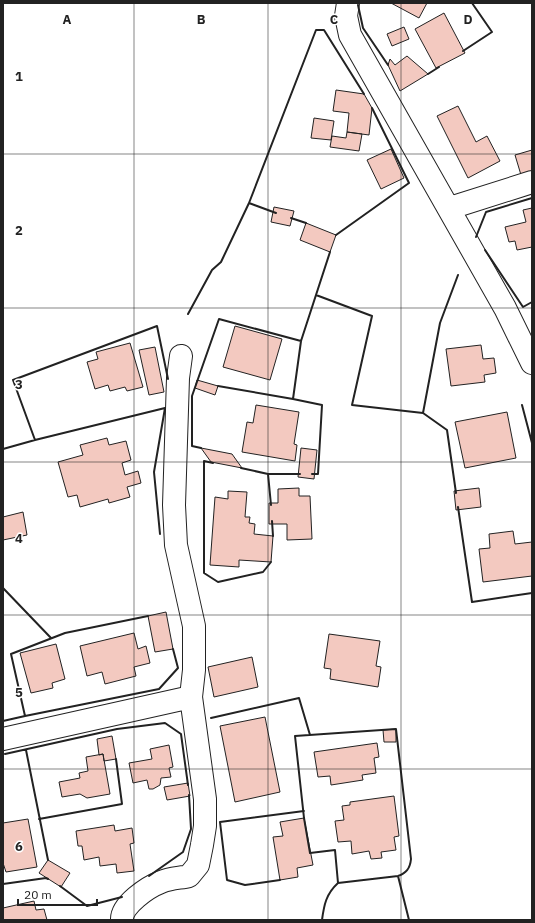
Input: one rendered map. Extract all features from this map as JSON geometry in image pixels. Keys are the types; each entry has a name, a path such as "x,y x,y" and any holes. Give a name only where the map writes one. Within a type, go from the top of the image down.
{"street":[{"path":"348,3 346,16 350,35 450,208 505,308 532,363"},
{"path":"450,208 532,182"},
{"path":"122,920 122,916 129,903 162,882 190,876 198,865 205,826 205,799 191,697 194,670 194,626 176,545 174,505 178,378 181,356"},
{"path":"3,739 191,697"}],"building":[{"path":"391,3 427,3 419,18"},
{"path":"444,13 465,53 436,68 415,29"},
{"path":"404,27 409,39 392,46 387,34"},
{"path":"407,56 428,74 400,91 388,65 390,59 395,65"},
{"path":"336,90 364,94 372,108 369,135 347,132 349,113 333,111"},
{"path":"458,106 476,142 487,136 500,161 468,178 437,116"},
{"path":"314,118 334,121 331,140 311,138"},
{"path":"347,132 362,134 359,151 330,147 332,136 346,138"},
{"path":"391,149 404,178 381,189 367,160"},
{"path":"532,150 532,172 521,175 515,155"},
{"path":"274,207 294,211 290,226 271,222"},
{"path":"532,208 532,247 517,250 515,241 509,242 505,227 526,222 523,210"},
{"path":"306,223 336,235 330,252 300,240"},
{"path":"235,326 282,339 270,380 223,367"},
{"path":"130,343 143,387 127,391 125,387 110,391 108,385 95,389 87,362 98,359 96,352"},
{"path":"481,345 483,359 494,358 496,373 484,375 485,382 451,386 446,349"},
{"path":"155,347 164,392 149,395 139,350"},
{"path":"197,380 218,386 215,395 195,388"},
{"path":"256,405 299,412 294,444 297,445 295,461 242,452 247,422 253,423"},
{"path":"507,412 516,458 465,468 455,422"},
{"path":"107,438 109,445 126,441 131,460 122,463 125,475 138,471 141,483 127,487 130,497 109,503 108,499 80,507 77,495 68,497 58,462 83,455 80,445"},
{"path":"201,448 232,454 242,468 211,462"},
{"path":"301,448 317,450 314,479 298,477"},
{"path":"299,488 299,496 310,496 312,539 287,540 287,524 269,524 269,503 278,503 278,489"},
{"path":"479,488 481,507 456,510 454,491"},
{"path":"228,491 247,492 245,517 250,517 249,523 255,524 254,534 273,536 271,562 239,560 239,567 210,565 215,497 228,499"},
{"path":"23,512 27,535 3,540 3,517"},
{"path":"513,531 515,544 532,542 532,576 483,582 479,549 490,548 489,534"},
{"path":"166,612 173,649 155,652 148,616"},
{"path":"134,633 138,649 146,646 150,663 134,667 136,676 105,684 102,672 87,676 80,646"},
{"path":"329,634 380,641 376,666 381,667 378,687 330,679 331,669 324,668"},
{"path":"56,644 65,679 52,683 53,688 31,693 20,653"},
{"path":"252,657 258,687 214,697 208,667"},
{"path":"265,717 280,792 235,802 220,726"},
{"path":"396,729 396,742 384,742 383,730"},
{"path":"112,736 116,759 104,761 103,754 99,755 97,739"},
{"path":"377,743 379,757 374,758 376,773 362,775 363,780 331,785 330,776 318,777 314,752"},
{"path":"169,745 173,767 169,768 171,777 161,778 160,785 153,789 149,789 147,780 133,783 129,763 152,759 150,749"},
{"path":"103,754 110,794 87,798 80,794 62,797 59,782 80,778 79,773 88,771 86,757"},
{"path":"188,783 190,796 167,800 164,787"},
{"path":"394,796 399,836 394,837 396,850 381,852 382,858 371,859 369,851 352,854 351,841 338,842 335,821 344,820 342,806 350,805 350,802"},
{"path":"304,818 313,865 297,868 298,877 280,880 273,837 283,836 280,822"},
{"path":"28,819 37,867 6,872 3,863 3,823"},
{"path":"114,825 115,831 132,828 134,843 130,844 134,871 117,873 116,864 100,866 99,857 84,860 82,846 78,846 76,831"},
{"path":"48,860 70,873 61,887 39,873"},
{"path":"34,901 36,910 44,909 47,920 3,920 3,908"}],"wall":[{"path":"463,51 492,32 472,3"},
{"path":"358,5 363,28 388,65"},
{"path":"249,203 316,30 324,30 364,94"},
{"path":"428,74 439,67"},
{"path":"336,235 409,183 372,108"},
{"path":"476,237 486,212 532,198"},
{"path":"188,314 212,270 221,262 249,203 276,213"},
{"path":"291,218 306,223"},
{"path":"485,250 523,307 532,302"},
{"path":"301,341 330,252"},
{"path":"423,413 440,323 458,275"},
{"path":"316,295 372,316 352,405 423,413 447,430 456,493"},
{"path":"201,448 192,446 192,396 219,319 301,341 293,399 218,386"},
{"path":"160,534 154,472 165,408 35,440 13,380 157,326 168,379"},
{"path":"293,399 322,405 318,474 312,474"},
{"path":"522,405 532,443"},
{"path":"3,449 35,440"},
{"path":"213,463 204,461 204,573 218,582 263,572 271,562"},
{"path":"241,468 268,474 271,505"},
{"path":"268,474 300,474"},
{"path":"458,507 472,602 532,593"},
{"path":"272,521 273,536"},
{"path":"3,588 51,638"},
{"path":"148,616 65,633 11,654 25,716 159,689 178,668 173,649"},
{"path":"211,718 299,698 310,735"},
{"path":"3,721 25,716"},
{"path":"5,754 117,729 165,723 181,734 188,785"},
{"path":"396,729 411,859 409,868 398,876 338,883 335,850 310,853 304,818 295,736 396,729"},
{"path":"26,750 48,860"},
{"path":"39,819 122,804 116,759"},
{"path":"149,876 183,852 191,829 189,795"},
{"path":"280,880 245,885 227,880 220,822 304,811"},
{"path":"398,876 409,920"},
{"path":"3,884 46,878 48,879"},
{"path":"322,920 326,900 338,883"},
{"path":"60,886 87,906 122,897"}]}
